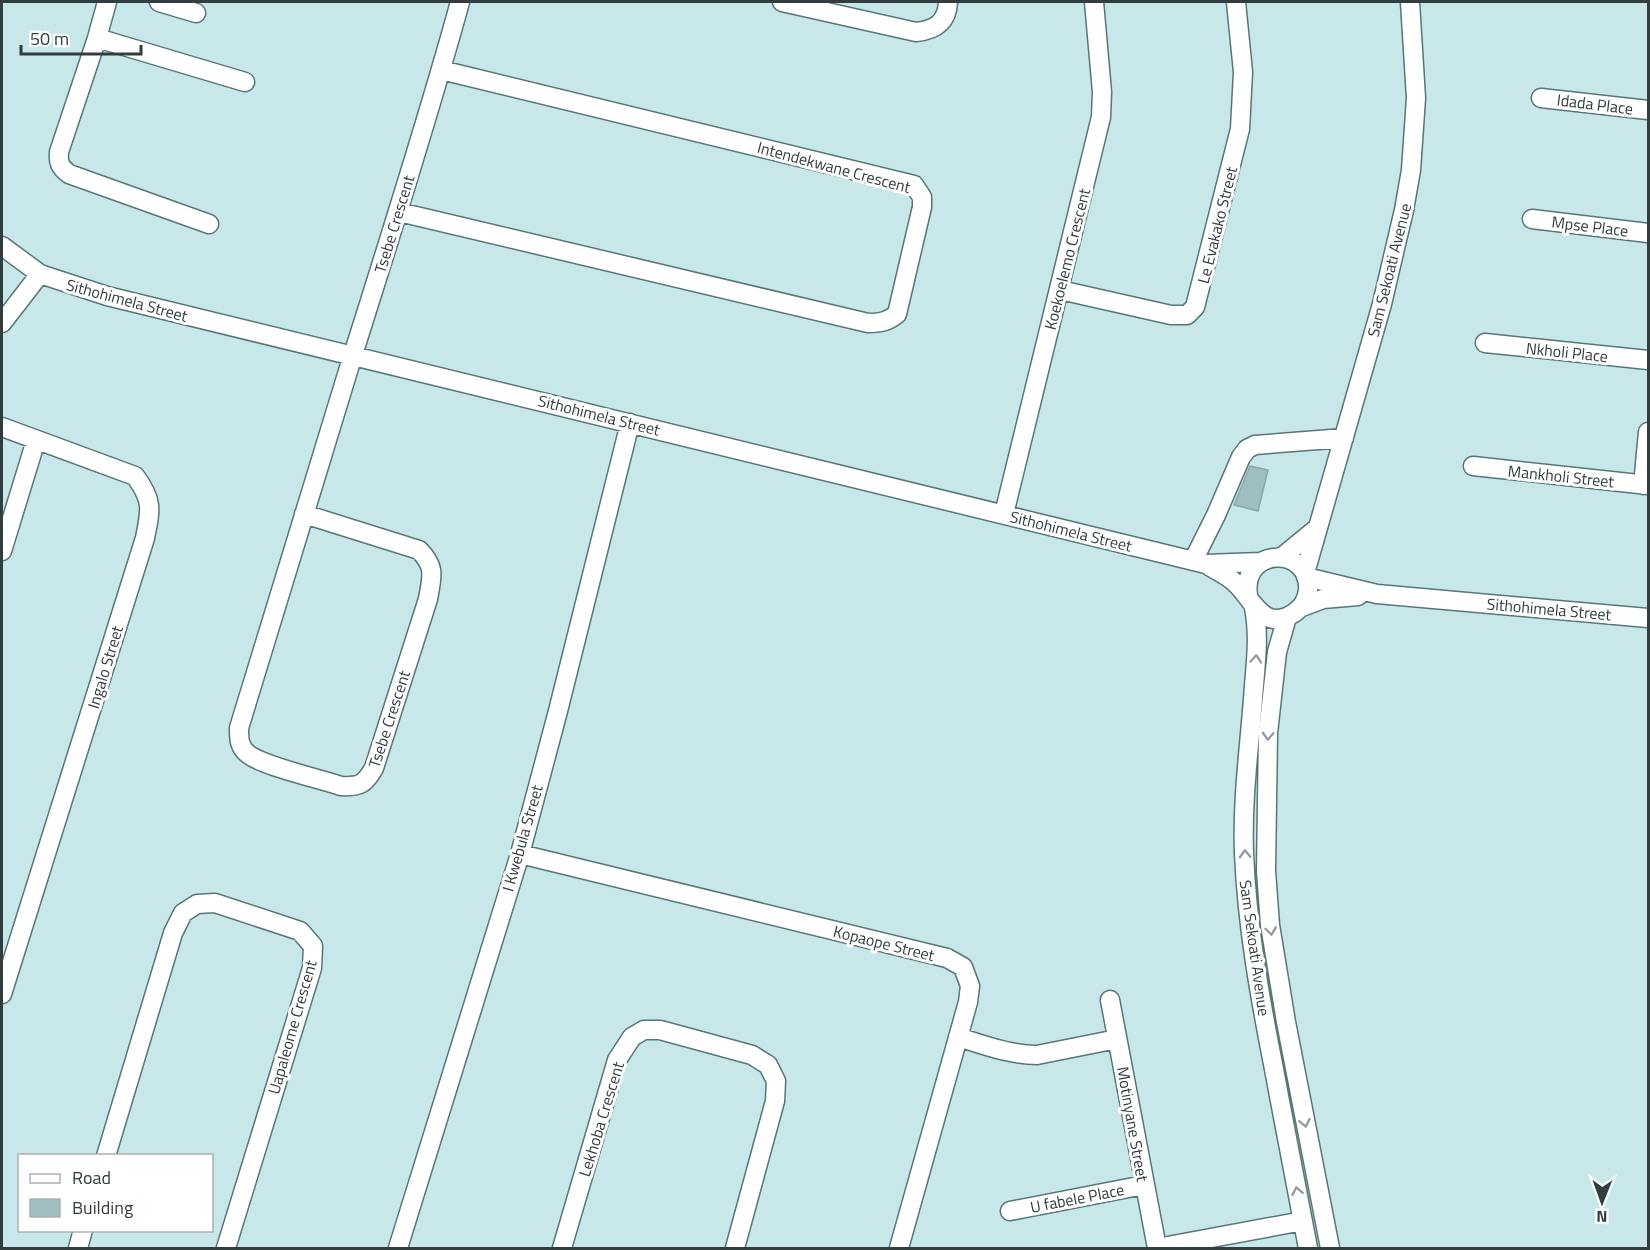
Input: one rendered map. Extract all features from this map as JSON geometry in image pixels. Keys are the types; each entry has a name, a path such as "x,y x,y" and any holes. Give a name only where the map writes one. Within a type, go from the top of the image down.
{"street":[{"path":"107,2 59,152 60,167 82,180 209,224"},
{"path":"159,2 196,13"},
{"name":"Tsebe Crescent","path":"304,514 419,550 429,561 432,577 428,598 374,768 367,781 355,787 341,786 261,761 248,754 239,743 239,728 304,514 352,356 399,212 460,2"},
{"path":"782,2 916,32 926,31 940,24 947,12 948,2"},
{"name":"Koekoelemo Crescent","path":"1004,514 1101,117 1102,92 1094,2"},
{"name":"Le Evakako Street","path":"1060,290 1176,316 1187,315 1195,307 1240,129 1243,72 1236,2"},
{"name":"Sam Sekoati Avenue","path":"1305,575 1382,304 1404,210 1411,170 1416,98 1410,2"},
{"path":"97,38 244,82"},
{"name":"Intendekwane Crescent","path":"399,212 868,323 890,320 897,314 922,207 922,197 914,185 441,70"},
{"name":"Idada Place","path":"1541,98 1648,110"},
{"name":"Mpse Place","path":"1532,219 1648,233"},
{"name":"Sithohimela Street","path":"2,246 40,274 107,296 1199,562 1260,562"},
{"path":"2,323 40,274"},
{"name":"Nkholi Place","path":"1485,343 1648,360"},
{"name":"I Kwebula Street","path":"398,1248 520,854 630,423"},
{"name":"Ingalo Street","path":"2,427 135,476 147,492 150,511 145,538 2,994"},
{"path":"1646,485 1648,432"},
{"path":"1199,562 1216,515 1241,457 1247,449 1255,445 1344,438"},
{"path":"2,551 36,440"},
{"name":"Mankholi Street","path":"1473,466 1646,485"},
{"path":"1282,557 1316,530"},
{"path":"1282,557 1295,563 1305,575 1308,587 1307,597 1295,612 1273,618 1266,616 1251,602 1249,577 1260,562 1282,557"},
{"name":"Sithohimela Street","path":"1199,562 1233,581 1251,602"},
{"name":"Sithohimela Street","path":"1305,575 1377,594 1648,618"},
{"name":"Sithohimela Street","path":"1295,612 1323,599 1377,594"},
{"name":"Sam Sekoati Avenue","path":"1251,602 1257,622 1257,650 1245,792 1246,896 1251,943 1308,1248"},
{"name":"Sam Sekoati Avenue","path":"1295,612 1277,652 1268,734 1266,871 1270,925 1286,1022 1330,1248"},
{"name":"Kopaope Street","path":"520,854 947,958 963,968 970,986 968,1002 898,1248"},
{"name":"Uapaleome Crescent","path":"106,1154 173,933 183,913 197,904 215,903 300,931 313,946 312,968 226,1248"},
{"name":"Motinyane Street","path":"1110,1000 1157,1248"},
{"name":"Lekhoba Crescent","path":"562,1248 617,1060 632,1037 644,1030 660,1030 752,1055 768,1065 776,1081 775,1101 735,1248"},
{"path":"958,1037 1003,1051 1027,1055 1117,1039"},
{"name":"U fabele Place","path":"1010,1211 1144,1185"},
{"path":"1157,1248 1303,1221"},
{"path":"78,1248 82,1232"}],"building":[{"path":"1250,466 1268,470 1258,511 1234,505"}]}
